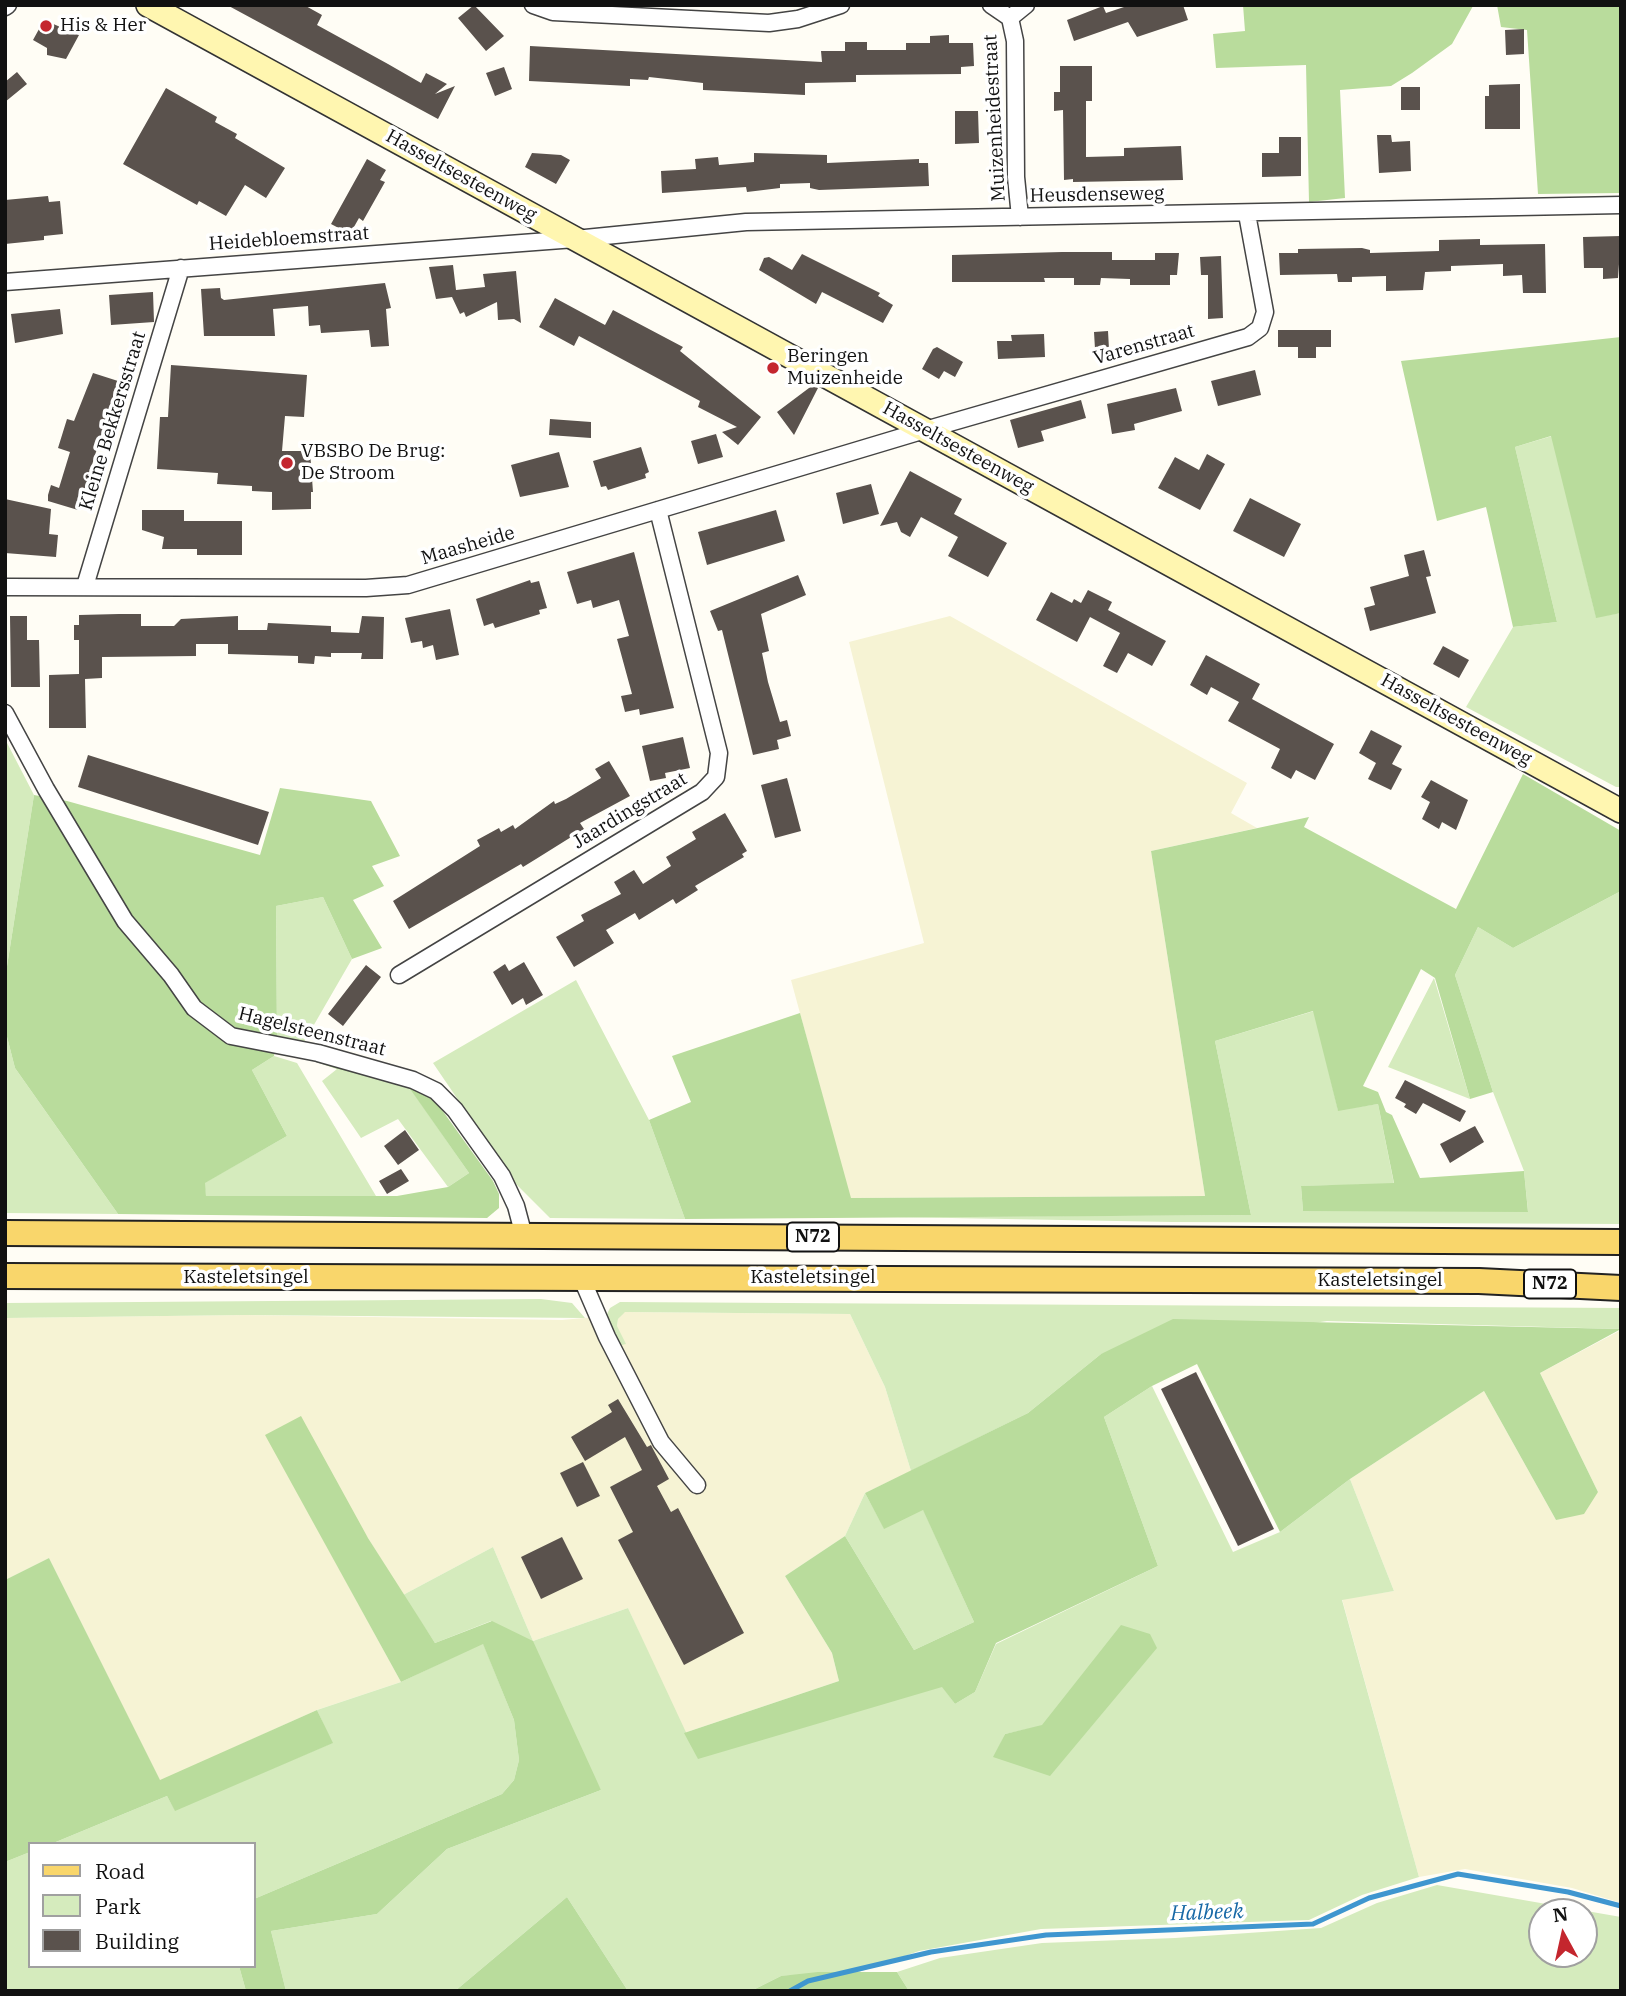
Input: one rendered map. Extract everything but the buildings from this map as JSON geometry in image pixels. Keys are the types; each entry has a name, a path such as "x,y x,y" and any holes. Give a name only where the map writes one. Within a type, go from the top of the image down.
{"main road":[{"name":"N72","path":"5,1233 1621,1242"},
{"name":"Kasteletsingel","path":"5,1276 1479,1281 1621,1287"}],"street":[{"name":"Hasseltsesteenweg","path":"148,5 1621,811"},
{"path":"533,5 552,12 769,23 799,19 841,5"},
{"name":"Muizenheidestraat","path":"991,5 1010,18 1015,41 1016,177 1020,217"},
{"name":"Muizenheidestraat","path":"1010,18 1026,5"},
{"name":"Heusdenseweg","path":"575,239 746,222 1621,205"},
{"name":"Varenstraat","path":"925,430 1248,337 1260,328 1265,312 1247,214"},
{"name":"Heidebloemstraat","path":"5,282 575,239"},
{"name":"Kleine Bekkersstraat","path":"85,586 181,268"},
{"name":"Maasheide","path":"5,587 366,589 408,585 925,430"},
{"name":"Jaardingstraat","path":"399,975 702,792 716,777 719,753 658,510"},
{"name":"Hagelsteenstraat","path":"5,713 46,789 125,922 171,975 194,1008 231,1036 318,1053 413,1080 436,1091 455,1110 502,1176 516,1206 524,1236"},
{"path":"581,1277 607,1337 661,1442 697,1485"}],"shaded area":[{"path":"950,616 1247,783 1231,813 1257,828 1151,851 1205,1196 850,1198 791,980 924,943 849,642"},
{"path":"624,1312 850,1314 885,1387 911,1471 865,1493 845,1536 785,1576 832,1653 839,1681 684,1733 628,1608 533,1641 493,1547 403,1595 368,1538 266,1435 401,1682 317,1710 160,1781 49,1558 5,1580 5,1318 245,1315 562,1320 606,1316 617,1326 618,1319"},
{"path":"1621,1330 1621,1903 1572,1888 1465,1869 1419,1877 1342,1599 1394,1591 1350,1479 1484,1391 1556,1520 1598,1492 1540,1373"}],"green space":[{"path":"1243,5 1473,6 1452,44 1412,73 1391,86 1340,90 1345,198 1309,202 1306,65 1216,68 1213,34 1245,31"},
{"path":"1497,5 1621,5 1621,193 1538,194 1527,30 1501,27"},
{"path":"1621,337 1621,613 1596,618 1551,436 1515,447 1557,622 1513,627 1486,507 1437,521 1401,361"},
{"path":"1552,436 1596,617 1621,613 1621,787 1616,787 1466,707 1513,627 1557,622 1515,447"},
{"path":"5,739 34,795 5,979"},
{"path":"1523,774 1621,831 1621,891 1513,948 1478,927 1455,975 1493,1092 1470,1099 1435,978 1421,969 1363,1086 1378,1092 1386,1112 1392,1115 1420,1178 1524,1171 1528,1212 1303,1211 1301,1186 1394,1183 1378,1104 1338,1111 1313,1011 1215,1041 1251,1215 685,1219 649,1120 691,1102 672,1056 800,1013 851,1198 1205,1196 1151,851 1309,817 1304,827 1456,909"},
{"path":"280,788 371,801 400,856 372,866 384,886 353,900 382,948 352,959 323,897 276,906 277,1041 274,1056 252,1070 287,1136 205,1183 206,1196 397,1196 448,1187 469,1173 408,1086 337,1069 301,1057 304,1042 414,1071 493,1181 499,1194 499,1208 487,1218 118,1214 15,1068 5,1029 5,979 34,795 67,801 260,855"},
{"path":"1621,891 1621,1224 1172,1222 896,1217 1251,1215 1215,1041 1314,1011 1338,1110 1378,1104 1394,1184 1301,1186 1303,1211 1528,1211 1524,1171 1493,1092 1455,975 1478,927 1513,948"},
{"path":"323,897 352,959 304,1042 277,1040 276,906"},
{"path":"1434,978 1470,1099 1388,1067"},
{"path":"576,980 649,1120 685,1219 550,1218 514,1182 433,1063"},
{"path":"5,1029 15,1068 118,1214 5,1213"},
{"path":"274,1056 297,1063 376,1196 206,1196 204,1183 287,1136 252,1070"},
{"path":"337,1069 408,1085 469,1173 448,1187 398,1119 361,1138 322,1081"},
{"path":"541,1299 572,1303 585,1318 245,1315 5,1318 5,1303"},
{"path":"620,1302 1621,1308 1621,1329 1327,1321 1101,1354 1028,1413 911,1471 885,1387 850,1314 625,1312 618,1319 617,1326 626,1344 617,1346 606,1316 610,1308"},
{"path":"1173,1319 1621,1329 1540,1373 1598,1492 1584,1514 1556,1520 1484,1391 1350,1479 1280,1532 1197,1364 1152,1386 1104,1417 1158,1566 996,1643 975,1692 955,1704 942,1687 698,1759 684,1733 839,1681 832,1653 785,1576 845,1536 914,1650 974,1622 923,1510 884,1529 865,1493 1028,1413 1101,1354"},
{"path":"1152,1386 1233,1552 1280,1532 1350,1479 1394,1591 1342,1600 1419,1877 1362,1895 1309,1920 1041,1929 919,1951 859,1972 781,1976 751,1991 628,1991 567,1897 455,1991 286,1991 271,1931 377,1914 447,1849 601,1790 491,1621 435,1643 403,1595 493,1547 533,1641 628,1608 698,1758 942,1686 955,1704 975,1692 996,1644 1158,1566 1104,1417","holes":["1042,1726 994,1757 1005,1734"]},
{"path":"301,1416 368,1538 435,1643 492,1621 533,1641 601,1790 447,1849 377,1914 271,1931 286,1991 246,1991 240,1968 256,1968 256,1898 502,1794 514,1780 519,1760 514,1720 483,1644 401,1682 265,1435"},
{"path":"865,1493 884,1528 923,1509 974,1622 914,1650 845,1536"},
{"path":"49,1558 160,1780 317,1710 333,1743 175,1811 167,1796 56,1842 28,1842 28,1853 5,1862 5,1580"},
{"path":"1121,1625 1150,1634 1157,1648 1050,1776 993,1757 1005,1734 1042,1725"},
{"path":"483,1643 514,1720 519,1760 514,1780 502,1794 256,1898 256,1842 56,1842 167,1796 175,1810 332,1743 317,1710 401,1682"},
{"path":"28,1853 28,1968 240,1968 246,1991 5,1991 5,1862"},
{"path":"1437,1885 1528,1901 1528,1968 1598,1968 1598,1913 1621,1917 1621,1991 909,1991 897,1972 940,1958 1042,1943 1175,1938 1321,1928 1377,1903"},
{"path":"567,1897 628,1991 455,1991"},
{"path":"818,1972 897,1972 909,1991 751,1991 781,1976"}],"waterway":[{"name":"Halbeek","path":"790,1991 808,1981 931,1952 1046,1935 1313,1924 1369,1898 1458,1874 1568,1892 1621,1906"}],"place":[{"name":"His & Her","path":"46,26"},
{"name":"Beringen Muizenheide","path":"773,368"},
{"name":"VBSBO De Brug: De Stroom","path":"287,463"}]}
